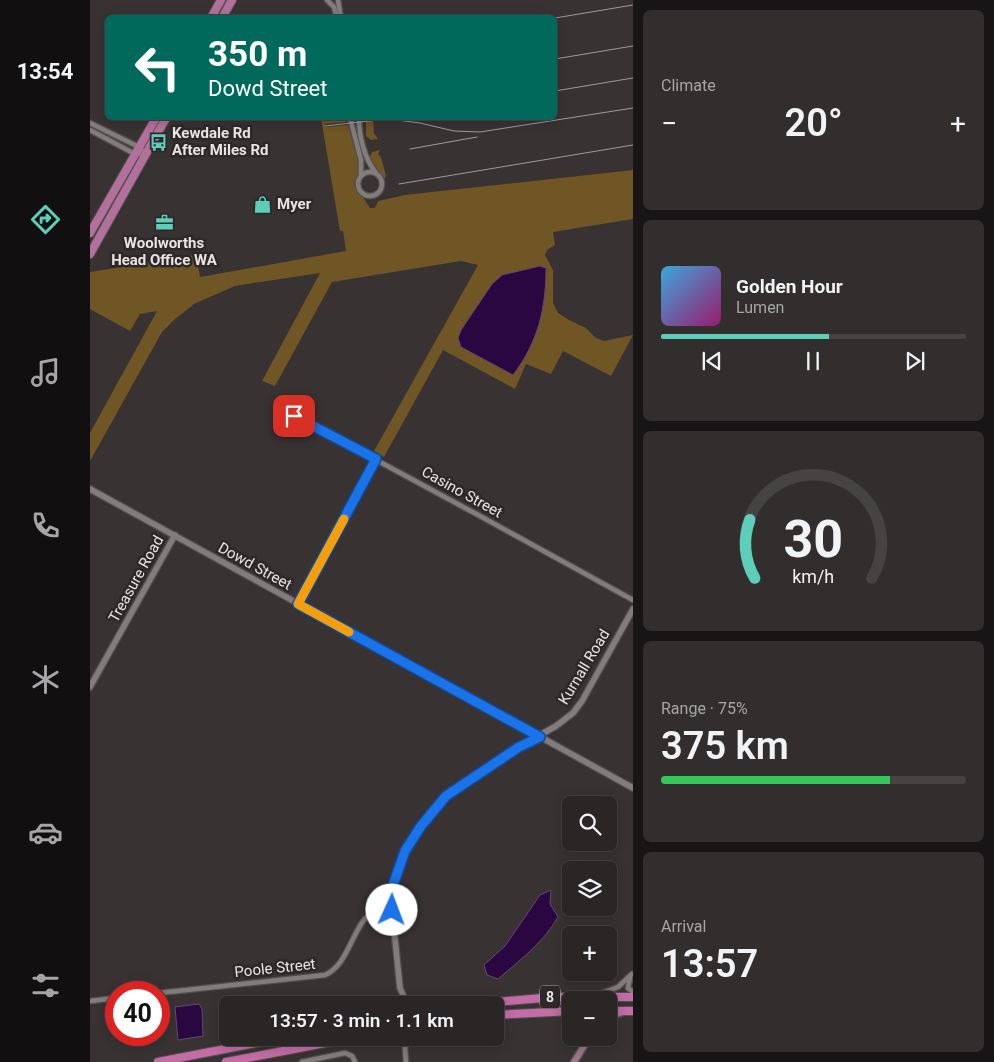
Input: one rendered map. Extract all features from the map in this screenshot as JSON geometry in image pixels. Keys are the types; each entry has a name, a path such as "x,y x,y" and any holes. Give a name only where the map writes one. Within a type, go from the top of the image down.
{"highway":[{"name":"8","path":"504,1000 562,997"},
{"name":"8","path":"617,997 633,997"},
{"name":"8","path":"504,1015 562,1012"},
{"path":"158,1062 241,1046"},
{"path":"226,1062 310,1046"}],"main road":[{"path":"214,15 221,0"},
{"path":"224,15 232,0"},
{"path":"90,233 155,120"},
{"path":"90,254 92,243 165,120"},
{"path":"617,1015 629,1011"},
{"path":"574,1062 585,1046"}],"street":[{"path":"328,0 334,6 336,15"},
{"path":"338,0 340,15"},
{"path":"351,120 361,160 358,184 360,190 366,195 373,195 379,192 382,180 367,159 359,120"},
{"path":"90,122 137,151 146,154"},
{"path":"90,130 146,154"},
{"path":"360,177 366,173 376,173"},
{"name":"Casino Street","path":"278,407 633,600"},
{"path":"298,604 376,459"},
{"name":"Dowd Street","path":"90,489 633,788"},
{"name":"Treasure Road","path":"90,688 175,536"},
{"name":"Kurnall Road","path":"400,996 392,910 392,888 405,851 421,826 446,796 519,747 540,737 578,707 633,609"},
{"name":"Poole Street","path":"170,992 326,975 338,967 366,918 378,910 392,910"},
{"path":"632,973 628,981 628,988 633,992"},
{"path":"608,991 618,988 632,973"},
{"path":"90,1001 105,999"},
{"path":"405,1046 406,1062"},
{"path":"302,1062 345,1054 352,1056 355,1062"}],"shaded area":[{"path":"321,120 346,120 347,122 325,124 325,127 348,125 358,158 359,168 356,186 370,208 375,208 378,201 405,195 633,170 633,219 553,232 555,245 547,250 545,255 553,270 553,303 558,313 586,328 596,338 604,341 633,335 611,376 563,351 551,374 526,364 515,389 443,350 384,457 374,451 478,265 461,261 332,282 275,386 262,381 320,273 235,286 194,304 162,332 90,461 90,433 157,311 140,314 130,331 90,309 90,272 196,255 200,277 346,251 343,231 340,231"},
{"path":"366,120 373,120 374,133 378,139 371,140 366,136"},
{"path":"380,150 378,154 381,157 386,176 384,179 369,159 372,152"},
{"path":"540,266 546,268 546,283 539,324 529,350 513,375 461,347 458,338 461,330 492,284 502,275"},
{"path":"551,890 550,904 558,917 552,926 531,951 498,979 487,975 484,965 505,946 540,895"},
{"path":"199,1004 202,1009 203,1036 178,1040 175,1007"}],"railway":[{"path":"557,18 633,5"},
{"path":"557,59 633,46"},
{"path":"557,91 633,78"},
{"path":"557,120 633,108"},
{"path":"325,126 377,120"},
{"path":"377,120 397,120"},
{"path":"397,120 454,131 480,132 556,120"},
{"path":"410,149 477,137"},
{"path":"399,184 633,145"}],"slow traffic":[{"path":"344,519 298,604 349,632"}],"place":[{"name":"Kewdale Rd After Miles Rd","path":"158,142"},
{"name":"Myer","path":"263,204"},
{"name":"Woolworths Head Office WA","path":"164,222"}],"route":[{"path":"294,416 376,459 298,604 540,737 519,747 446,796 421,826 405,851 397,869 392,888 392,910"}]}
